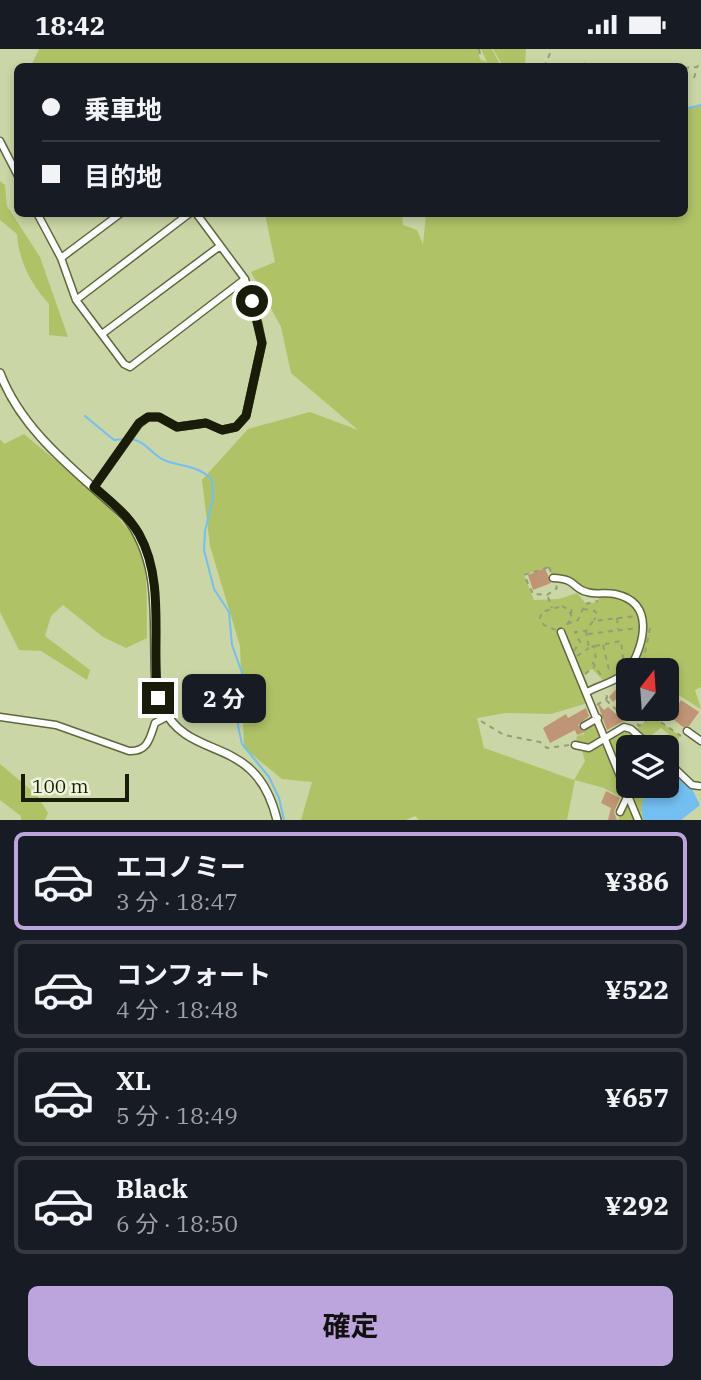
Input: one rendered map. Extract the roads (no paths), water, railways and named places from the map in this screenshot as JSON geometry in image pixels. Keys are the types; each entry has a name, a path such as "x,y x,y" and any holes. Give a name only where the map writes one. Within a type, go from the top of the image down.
{"street":[{"path":"0,141 14,168"},
{"path":"40,217 61,258 76,300 130,367 245,279"},
{"path":"61,258 116,217"},
{"path":"76,300 185,217"},
{"path":"94,487 139,423 148,417 159,417 177,427 206,423 222,430 236,427 246,416 262,343 245,279 199,217"},
{"path":"102,334 220,246"},
{"path":"0,373 9,396 29,426 126,517 146,551 153,574 155,678 158,698 168,716 183,732 246,764 263,782 277,820"},
{"path":"553,578 569,579 585,592 631,600 642,615 644,628 635,658"},
{"path":"561,632 616,764"},
{"path":"586,690 616,680"},
{"path":"0,716 56,725 129,751 139,751 147,745 155,723 168,716"},
{"path":"584,726 598,719"},
{"path":"575,745 589,748 624,727 638,735"},
{"path":"687,731 701,741"},
{"path":"679,773 692,785 700,786"},
{"path":"620,811 626,798"},
{"path":"629,798 638,820"}],"water":[{"path":"679,776 691,787 700,805 681,820 644,820 644,798 679,798"}],"waterway":[{"path":"688,108 701,105"},
{"path":"85,416 114,440 125,439"},
{"path":"130,439 140,442 164,460 196,469 212,480 213,498 205,531 204,550 214,589 229,612 232,645 242,673 238,726 242,744 269,777 279,798 284,820"}]}
